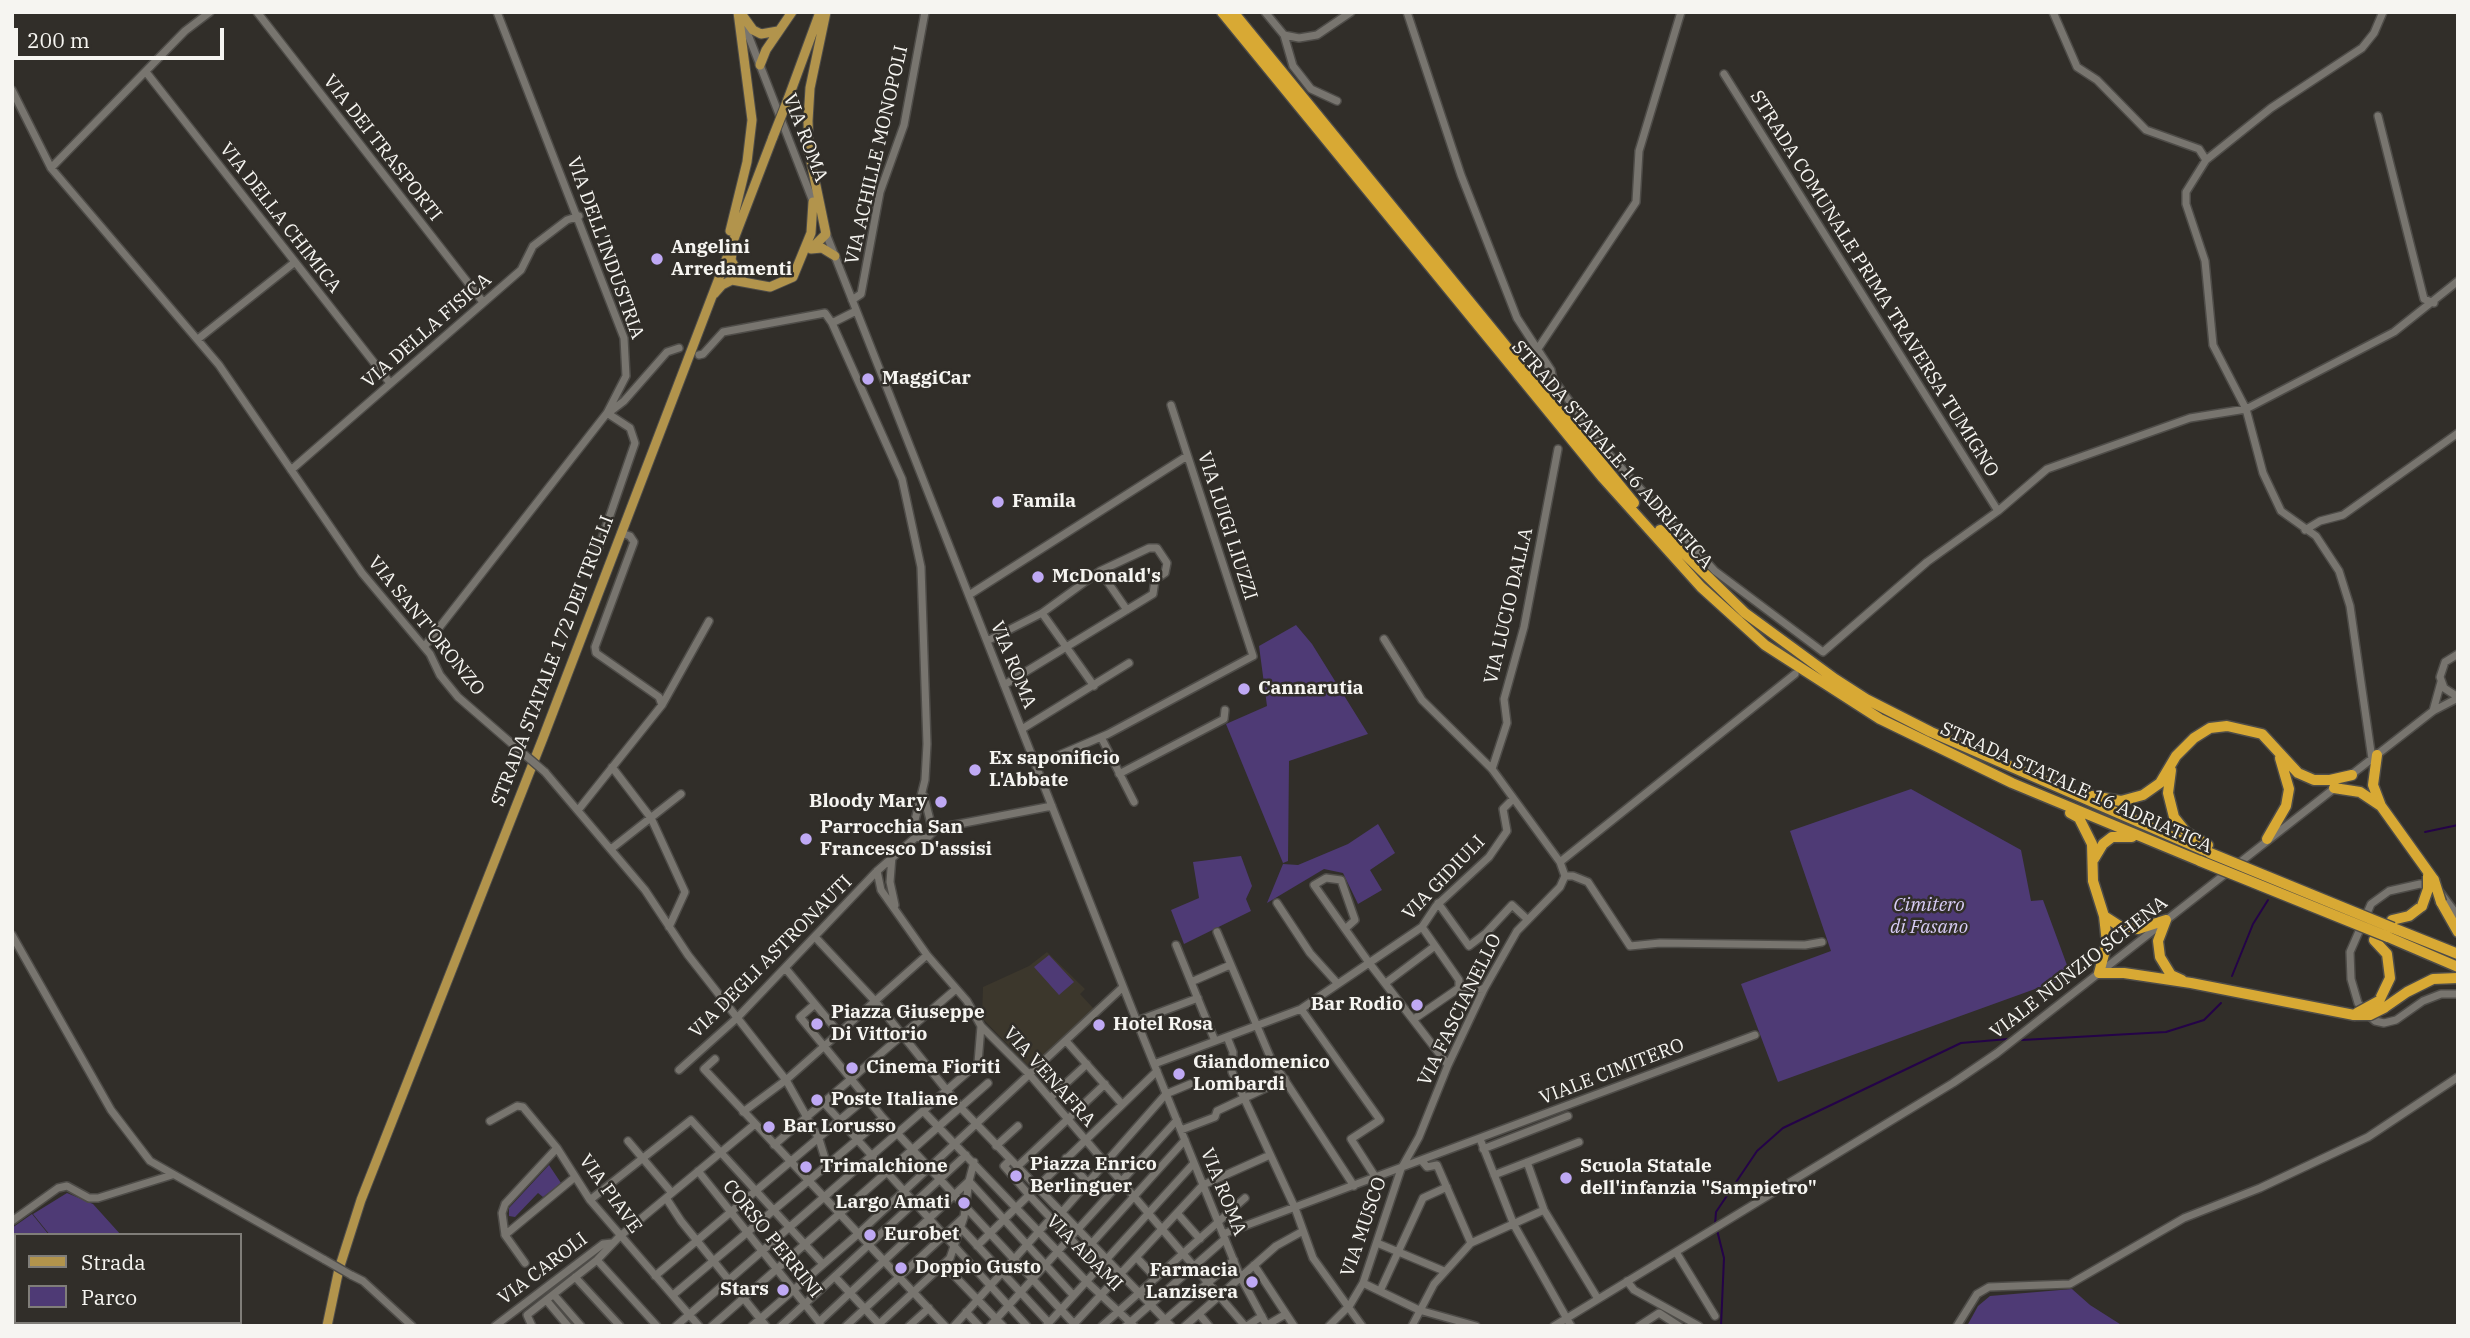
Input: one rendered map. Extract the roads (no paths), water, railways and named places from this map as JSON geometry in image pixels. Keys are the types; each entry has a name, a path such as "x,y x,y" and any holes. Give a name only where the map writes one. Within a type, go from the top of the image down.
{"highway":[{"name":"STRADA STATALE 16 ADRIATICA","path":"1223,12 1603,478 1701,587 1765,645 1880,719 2012,783 2326,913 2391,928 2458,967"},
{"name":"STRADA STATALE 16 ADRIATICA","path":"1233,12 1637,506 1690,562 1765,628 1835,679 1931,732 2458,954"},
{"path":"2033,776 2096,797 2121,801 2143,795 2160,783 2176,756 2194,738 2210,728 2247,729 2262,734 2298,773 2314,780 2352,775"},
{"path":"2267,839 2286,806 2289,789 2285,768 2274,746"},
{"path":"2375,757 2373,785 2381,806 2430,875 2458,932"},
{"path":"2171,767 2168,793 2174,817 2186,832 2213,851"},
{"path":"2012,783 2079,818 2088,831 2094,859 2092,881 2104,916 2107,943 2099,973 2124,973 2191,984 2354,1015 2433,979 2458,978"},
{"path":"2334,788 2360,792 2381,806"},
{"path":"2094,859 2103,844 2112,836 2127,835 2169,847"},
{"path":"2391,928 2422,906 2430,875"},
{"path":"2326,913 2374,940 2387,954 2390,978 2381,1005"},
{"path":"2104,916 2121,927 2138,929 2166,920"},
{"path":"2166,920 2158,941 2160,957 2171,975 2191,984"}],"main road":[{"path":"739,12 753,30 761,34 778,31"},
{"path":"719,271 747,162 752,120 739,12"},
{"path":"761,65 778,31 792,12"},
{"path":"808,251 826,234 809,152 808,121 810,88 823,12"},
{"name":"STRADA STATALE 172 DEI TRULLI","path":"327,1326 339,1269 361,1200 543,738 719,271 823,12"},
{"path":"708,301 722,285 742,280 770,287 783,284 798,270 808,251 813,202"},
{"path":"736,229 731,260 742,280"},
{"path":"808,251 822,248 835,256"}],"street":[{"path":"51,168 185,32 210,12"},
{"name":"VIA DEI TRASPORTI","path":"257,12 483,302"},
{"name":"VIA DELL'INDUSTRIA","path":"497,12 579,216 624,338 626,376"},
{"name":"VIA ROMA","path":"739,12 1155,1068 1240,1276 1267,1326"},
{"name":"VIA ACHILLE MONOPOLI","path":"852,300 861,294 880,192 904,125 925,12"},
{"path":"1265,12 1284,35 1293,66 1311,89 1324,98 1337,101"},
{"path":"1284,35 1299,38 1317,35 1351,12"},
{"path":"1407,12 1461,175 1517,318 1551,370 1553,379 1608,453 1715,571 1823,652 1927,562 1998,511 2047,470 2190,418 2246,409 2394,332 2434,303 2458,281"},
{"path":"1537,350 1636,202 1639,151 1681,12"},
{"path":"2053,12 2077,67 2097,80 2146,130 2199,149 2206,160"},
{"path":"2375,757 2350,606 2339,571 2316,536 2281,511 2263,473 2246,409 2213,345 2205,261 2186,204 2186,192 2206,160 2271,108 2362,48 2374,33 2383,12"},
{"name":"VIA DELLA CHIMICA","path":"146,72 390,383"},
{"name":"STRADA COMUNALE PRIMA TRAVERSA TUMIGNO","path":"1724,74 1998,511"},
{"name":"VIA SANT'ORONZO","path":"12,90 51,168 198,339 362,573 424,647 458,697 545,772 645,890 669,927 786,1080 819,1139 827,1165"},
{"path":"2378,117 2424,299 2434,303"},
{"name":"VIA DELLA FISICA","path":"291,470 521,270 533,246 566,220 579,216"},
{"path":"198,339 295,262"},
{"path":"832,323 856,311"},
{"path":"699,355 723,332 825,313 832,323 902,479 921,567 927,744 923,792 914,824 916,837"},
{"path":"424,647 607,413 639,384 667,352 679,348"},
{"path":"607,413 626,376 639,384"},
{"name":"VIA LUIGI LIUZZI","path":"1101,737 1253,656 1171,405"},
{"path":"599,547 635,443 630,428 607,413"},
{"path":"2305,530 2320,521 2343,514 2458,433"},
{"name":"VIA LUCIO DALLA","path":"1492,769 1507,723 1504,699 1524,627 1558,449"},
{"path":"969,595 1187,456"},
{"path":"621,533 630,536 634,542 595,647 596,653 659,697 662,705"},
{"path":"987,641 1042,613 1100,571 1149,548 1157,548 1167,568 1155,580 1153,594 1004,685"},
{"path":"1100,571 1127,610"},
{"path":"1042,613 1094,686"},
{"path":"579,809 662,705 709,621"},
{"path":"1384,639 1422,700 1492,769 1560,862 1565,876 1588,882 1630,946 1660,943 1805,945 1822,942"},
{"path":"2433,711 2445,662 2458,654"},
{"path":"1022,729 1129,663"},
{"path":"1560,862 1796,674"},
{"path":"2441,681 2450,693 2458,697"},
{"name":"VIALE NUNZIO SCHENA","path":"1554,1326 1953,1083 2099,973 2433,711 2458,697"},
{"path":"1119,774 1224,719 1226,710"},
{"path":"1036,765 1101,737 1134,802"},
{"path":"612,767 651,818 685,892 669,927"},
{"path":"923,792 931,825"},
{"path":"611,849 681,794"},
{"name":"VIA GIDIULI","path":"1155,1068 1215,1041 1301,1009 1422,927 1438,903 1489,857 1507,831 1503,809 1513,799"},
{"path":"914,824 923,819 931,825 1052,806"},
{"name":"VIA DEGLI ASTRONAUTI","path":"679,1070 786,970 892,856 916,837 929,838 931,825"},
{"name":"VIA VENAFRA","path":"892,856 890,882 895,906"},
{"path":"877,871 890,882"},
{"name":"VIA VENAFRA","path":"877,871 881,890 981,1026 1030,1075 1246,1326"},
{"name":"VIA FASCIANELLO","path":"1401,1169 1419,1137 1448,1065 1484,989 1517,931 1560,887 1565,876"},
{"path":"1345,929 1355,920 1341,880 1331,877 1314,885 1345,929 1370,964 1387,982 1448,1065"},
{"path":"2458,916 2444,895 2433,887 2420,884 2389,891 2371,904 2350,952 2351,979 2358,1003 2375,1021 2396,1020 2423,1001 2441,994 2458,995"},
{"path":"863,886 881,890"},
{"path":"1278,903 1310,953 1338,984"},
{"path":"1438,903 1469,946 1486,933 1512,905 1527,919"},
{"path":"1422,927 1459,980 1459,988"},
{"path":"1217,932 1255,1027 1354,1186"},
{"path":"12,935 111,1110 150,1160 172,1175 363,1281 412,1326"},
{"path":"816,938 875,1001 961,1108 1168,1323"},
{"path":"1176,945 1215,1041"},
{"path":"1387,982 1435,946"},
{"path":"743,1112 786,1080 928,955"},
{"path":"1191,982 1230,965"},
{"path":"786,970 839,1033"},
{"path":"752,1326 904,1192 1123,987"},
{"path":"1414,1019 1459,988 1484,989"},
{"path":"774,1145 956,989"},
{"path":"1137,1021 1198,998"},
{"path":"815,1004 800,1017 883,1118 954,1195 965,1212 990,1233 1074,1325 1203,1185 1269,1155"},
{"path":"1301,1009 1380,1120 1351,1139 1376,1178"},
{"path":"676,1326 978,1063 981,1026"},
{"name":"VIALE CIMITERO","path":"1480,1139 1755,1035"},
{"path":"1227,1037 1233,1052 1232,1072 1295,1208 1313,1258 1362,1326"},
{"path":"1066,1041 1122,1104"},
{"path":"715,1059 704,1069 946,1326"},
{"path":"1050,1098 1087,1064"},
{"path":"977,1245 1122,1104 1155,1068"},
{"path":"1957,1326 1977,1294 1989,1287 2070,1284 2184,1218 2260,1188 2346,1148 2458,1077"},
{"path":"1181,1130 1215,1117 1217,1111 1285,1079"},
{"path":"712,1326 841,1216 988,1083"},
{"path":"1017,1167 1105,1084"},
{"path":"1062,1212 1166,1094 1190,1084"},
{"path":"655,1276 791,1164 867,1097"},
{"path":"823,1102 1027,1326"},
{"name":"VIA PIAVE","path":"490,1121 520,1105 557,1148 590,1200 619,1237 699,1326"},
{"name":"VIA ADAMI","path":"924,1112 1130,1325"},
{"path":"1483,1149 1568,1116"},
{"path":"673,1295 883,1118"},
{"path":"590,1200 691,1120 719,1154 823,1264"},
{"path":"990,1326 1177,1120"},
{"path":"531,1326 527,1315 597,1260 612,1243 755,1124"},
{"path":"996,1146 1018,1126"},
{"path":"1480,1139 1514,1225 1571,1326"},
{"name":"VIA MUSCO","path":"1329,1326 1349,1305 1363,1283 1401,1169 1480,1139"},
{"path":"1092,1243 1185,1140"},
{"path":"628,1141 669,1195 697,1241 766,1326"},
{"path":"1494,1175 1579,1142"},
{"path":"525,1263 505,1235 502,1213 505,1204 557,1148"},
{"path":"781,1326 966,1155"},
{"path":"1066,1158 1088,1184"},
{"path":"1010,1160 1004,1166 1098,1268"},
{"path":"1422,1161 1427,1167 1437,1165 1471,1243"},
{"path":"835,1277 879,1325 944,1265 954,1248 965,1212 974,1162"},
{"path":"1527,1162 1544,1210 1598,1299"},
{"path":"961,1228 1047,1324 1194,1163"},
{"path":"1130,1325 1224,1236 1401,1169"},
{"name":"CORSO PERRINI","path":"698,1171 820,1324"},
{"path":"12,1221 58,1188 67,1186 89,1198 98,1198 172,1175"},
{"path":"505,1235 576,1177"},
{"path":"820,1324 969,1181"},
{"path":"969,1181 1073,1295"},
{"path":"1380,1291 1423,1198 1447,1187"},
{"path":"1102,1326 1245,1198"},
{"path":"1412,1326 1444,1271 1471,1243 1544,1210"},
{"path":"846,1326 944,1236 965,1212"},
{"path":"1177,1213 1200,1239"},
{"path":"954,1326 1051,1218"},
{"path":"1185,1326 1285,1239 1303,1231"},
{"name":"VIA CAROLI","path":"495,1326 603,1244 612,1243"},
{"path":"1377,1243 1444,1271"},
{"path":"1676,1252 1715,1316"},
{"path":"1136,1257 1156,1278"},
{"path":"597,1260 657,1326"},
{"path":"1158,1326 1168,1323 1234,1260"},
{"path":"944,1265 1003,1326"},
{"path":"1254,1265 1294,1326"},
{"path":"575,1277 620,1326"},
{"path":"1627,1281 1634,1290 1699,1326"},
{"path":"1363,1283 1419,1310 1476,1326"},
{"path":"554,1295 581,1326"},
{"path":"547,1301 568,1326"},
{"path":"909,1326 929,1308"},
{"path":"966,1312 979,1326"},
{"path":"1642,1325 1660,1313 1679,1326"},
{"path":"1199,1314 1209,1326"},
{"path":"1267,1326 1286,1314"},
{"path":"1246,1326 1262,1316"}],"waterway":[{"path":"2425,832 2458,825"},
{"path":"2232,976 2253,924 2268,900"},
{"path":"2022,1040 2166,1032 2204,1020 2221,1003"},
{"path":"1715,1225 1716,1212 1757,1151 1783,1128 1961,1043 2008,1039"},
{"path":"1717,1230 1724,1258 1721,1326"}],"place":[{"name":"Angelini Arredamenti","path":"657,259"},
{"name":"MaggiCar","path":"868,379"},
{"name":"Famila","path":"998,502"},
{"name":"McDonald's","path":"1038,577"},
{"name":"Cannarutia","path":"1244,689"},
{"name":"Ex saponificio L'Abbate","path":"975,770"},
{"name":"Bloody Mary","path":"941,802"},
{"name":"Parrocchia San Francesco D'assisi","path":"806,839"},
{"name":"Bar Rodio","path":"1417,1005"},
{"name":"Piazza Giuseppe Di Vittorio","path":"817,1024"},
{"name":"Hotel Rosa","path":"1099,1025"},
{"name":"Cinema Fioriti","path":"852,1068"},
{"name":"Giandomenico Lombardi","path":"1179,1074"},
{"name":"Poste Italiane","path":"817,1100"},
{"name":"Bar Lorusso","path":"769,1127"},
{"name":"Trimalchione","path":"806,1167"},
{"name":"Piazza Enrico Berlinguer","path":"1016,1176"},
{"name":"Scuola Statale dell'infanzia \"Sampietro\"","path":"1566,1178"},
{"name":"Largo Amati","path":"964,1203"},
{"name":"Eurobet","path":"870,1235"},
{"name":"Doppio Gusto","path":"901,1268"},
{"name":"Farmacia Lanzisera","path":"1252,1282"},
{"name":"Stars","path":"783,1290"}],"park label":[{"name":"Cimitero di Fasano","path":"1929,917"}]}
